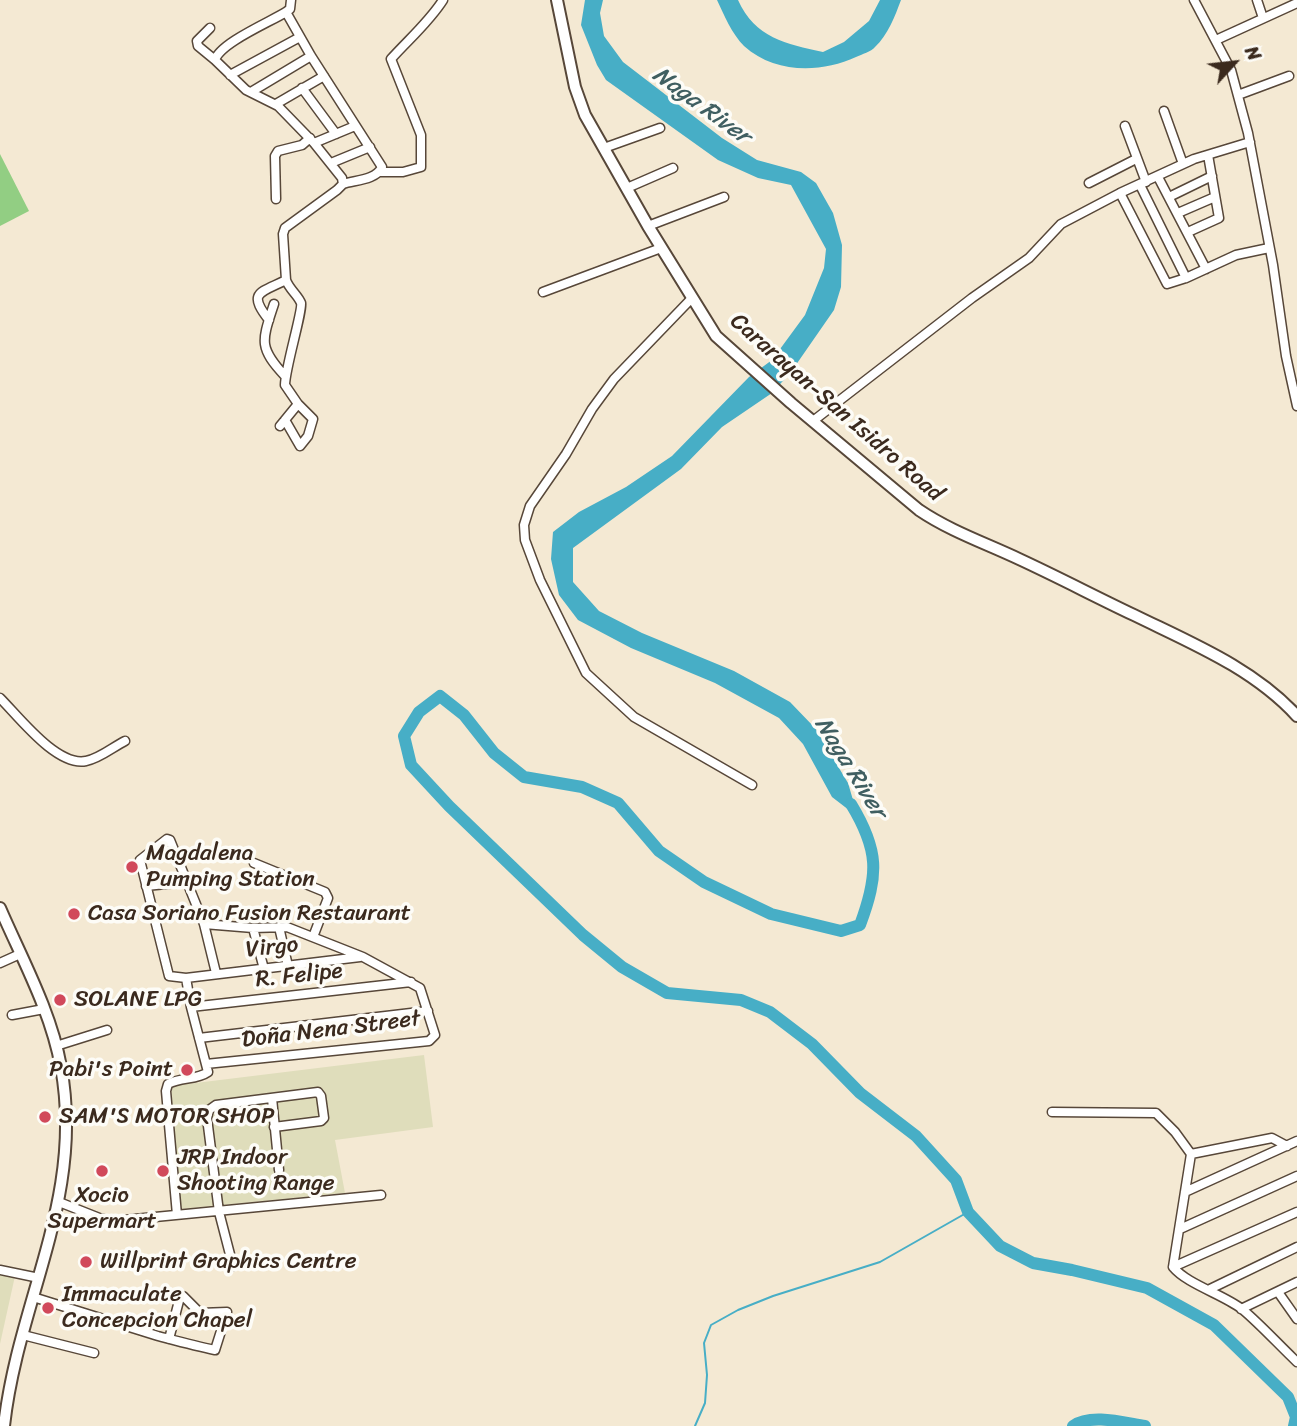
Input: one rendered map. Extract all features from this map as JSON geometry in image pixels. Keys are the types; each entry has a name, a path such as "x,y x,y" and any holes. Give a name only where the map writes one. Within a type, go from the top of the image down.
{"main road":[{"name":"Cararayan-San Isidro Road","path":"557,0 575,87 585,115 661,248 716,335 791,403 919,510 942,526 1019,559 1202,648 1271,692 1297,716"},
{"path":"0,908 44,1009 56,1046 66,1113 67,1140 59,1202 23,1335 4,1426"}],"street":[{"path":"215,60 217,54 229,45 290,9 291,0"},
{"path":"298,404 282,423 300,446 308,436 313,419 285,385 301,302 288,287 286,280 283,234 285,228 343,184 380,172 403,172 421,167 421,135 391,59 410,37 422,28 443,0"},
{"path":"1195,0 1231,70 1250,142 1297,406"},
{"path":"1257,0 1263,19"},
{"path":"1216,40 1297,3"},
{"path":"286,12 382,166 380,172"},
{"path":"209,28 197,41 198,46 251,92 276,104 331,163 342,178 343,184"},
{"path":"230,75 300,37"},
{"path":"251,92 311,56"},
{"path":"276,104 324,76"},
{"path":"1238,95 1289,76"},
{"path":"302,88 336,134"},
{"path":"1164,111 1183,164"},
{"path":"276,199 275,156 278,151 355,126"},
{"path":"1125,126 1143,183 1186,278"},
{"path":"604,148 660,128"},
{"path":"813,421 972,298 1029,258 1061,224 1183,164 1250,142"},
{"path":"331,163 370,146"},
{"path":"1188,232 1219,218 1208,155"},
{"path":"1089,183 1136,159"},
{"path":"627,188 673,168"},
{"path":"1169,197 1212,176"},
{"path":"1158,177 1206,269"},
{"path":"1120,193 1167,284 1236,255 1269,248"},
{"path":"648,226 724,197"},
{"path":"1178,213 1215,197"},
{"path":"543,292 661,248"},
{"path":"269,320 258,306 257,299 261,292 286,280"},
{"path":"692,298 614,379 592,409 566,454 530,506 524,525 525,540 540,580 586,673 634,717 752,785"},
{"path":"274,304 265,351 285,376"},
{"path":"0,698 56,754 72,762 87,761 125,741"},
{"path":"177,1215 166,1091 168,1084 177,1079 206,1074 206,1064 186,978 169,976 167,970 140,860 167,839 170,840 204,924 216,973"},
{"path":"254,863 325,892 328,898 313,937"},
{"path":"146,886 186,882"},
{"path":"199,1038 428,1011 420,988 411,982 363,957 313,937 287,927 253,928 204,924"},
{"path":"279,927 288,966"},
{"path":"253,928 264,969"},
{"path":"0,963 20,954"},
{"name":"Virgo","path":"186,978 363,957"},
{"name":"R. Felipe","path":"191,1007 411,982"},
{"path":"12,1015 44,1009"},
{"name":"Doña Nena Street","path":"206,1064 429,1041 435,1035 428,1011"},
{"path":"56,1046 107,1030"},
{"path":"233,1266 219,1212 207,1118 209,1110 216,1105 318,1092 321,1096 324,1118 321,1121 274,1127"},
{"path":"272,1098 279,1170"},
{"path":"1052,1112 1156,1113 1175,1132 1191,1154 1173,1267"},
{"path":"1191,1154 1272,1138 1286,1146"},
{"path":"1185,1192 1297,1141"},
{"path":"1180,1229 1297,1176"},
{"path":"59,1202 114,1221 382,1195"},
{"path":"1173,1267 1297,1212"},
{"path":"1210,1289 1297,1247"},
{"path":"1173,1267 1180,1275 1210,1289 1241,1309 1297,1362"},
{"path":"0,1270 39,1278"},
{"path":"1241,1309 1297,1282"},
{"path":"1278,1292 1297,1319"},
{"path":"33,1297 169,1339 215,1350 227,1312 200,1312 183,1296 180,1297 169,1339"},
{"path":"23,1335 93,1353"}],"shaded area":[{"path":"424,1055 433,1127 335,1140 345,1193 181,1209 171,1086"},
{"path":"0,1273 15,1276 0,1344"}],"green space":[{"path":"0,154 29,211 0,226"}],"water":[{"path":"585,0 603,0 600,13 604,36 623,62 722,138 757,160 801,172 816,183 833,213 842,245 841,287 834,310 791,372 772,393 722,427 681,469 573,548 573,582 599,611 642,633 734,671 790,702 815,728 848,783 858,817 832,797 803,744 779,718 715,683 631,648 578,620 559,595 551,559 553,532 579,512 626,487 672,456 749,377 772,360 805,315 824,268 826,249 791,185 758,178 718,160 606,80 581,25"},
{"path":"717,0 738,0 753,23 763,31 784,42 823,52 844,42 869,21 880,0 901,0 887,31 871,50 828,66 798,68 770,62 744,46 732,30"}],"waterway":[{"name":"Naga River","path":"851,804 867,835 873,876 860,925 841,931 771,914 704,882 659,851 618,803 582,787 524,777 494,753 464,715 440,696 419,712 404,736 411,765 449,806 583,935 622,967 667,993 741,1000 770,1012 812,1044 860,1093 916,1136 956,1180 968,1212 1000,1246 1033,1263 1147,1288 1214,1325 1288,1397 1296,1417 1294,1426"},
{"path":"695,1426 705,1403 707,1375 704,1343 711,1325 738,1310 773,1296 880,1262 968,1212"},
{"name":"Naga River","path":"1073,1426 1098,1419 1145,1426"}],"place":[{"name":"Magdalena Pumping Station","path":"132,867"},
{"name":"Casa Soriano Fusion Restaurant","path":"74,914"},
{"name":"SOLANE LPG","path":"60,1000"},
{"name":"Pabi's Point","path":"187,1070"},
{"name":"SAM'S MOTOR SHOP","path":"45,1117"},
{"name":"Xocio Supermart","path":"102,1171"},
{"name":"JRP Indoor Shooting Range","path":"163,1171"},
{"name":"Willprint Graphics Centre","path":"86,1262"},
{"name":"Immaculate Concepcion Chapel","path":"48,1308"}]}
